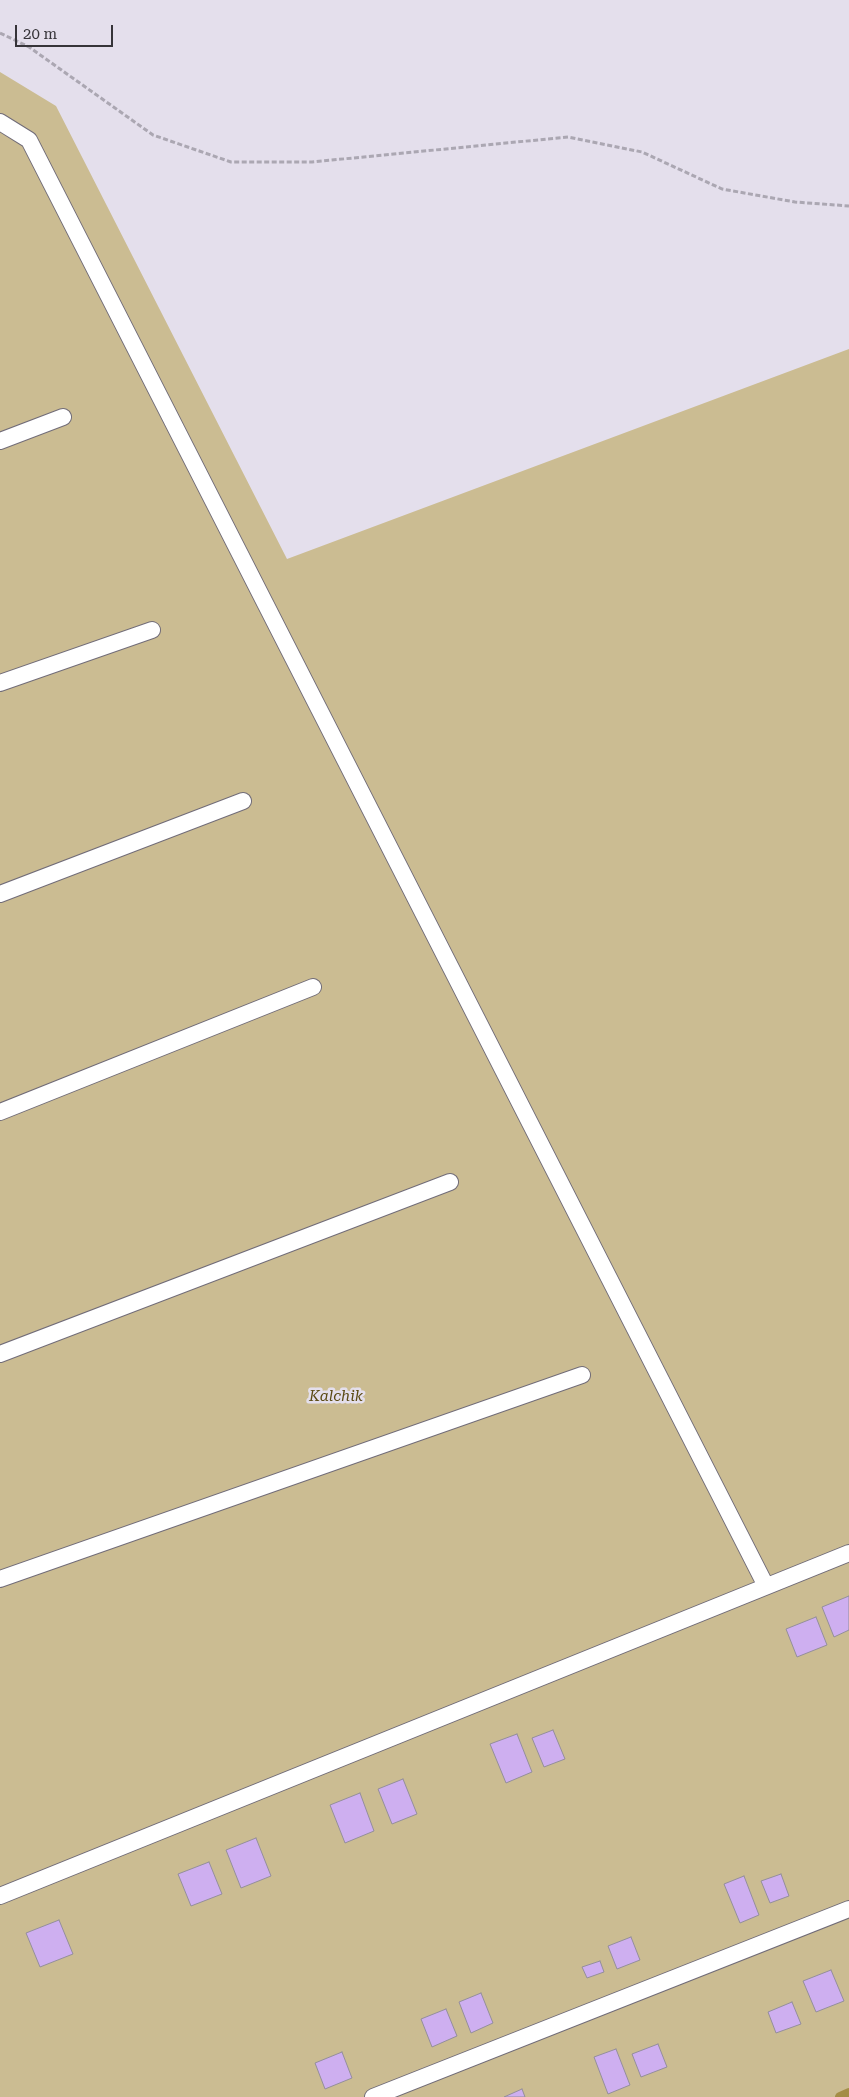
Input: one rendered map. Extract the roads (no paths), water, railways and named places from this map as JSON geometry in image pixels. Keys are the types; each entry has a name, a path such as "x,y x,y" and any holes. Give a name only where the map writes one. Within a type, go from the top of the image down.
{"lane":[{"path":"0,122 29,140 766,1586"},
{"path":"0,440 64,417"},
{"path":"0,683 152,630"},
{"path":"0,894 243,801"},
{"path":"0,1112 313,987"},
{"path":"0,1354 450,1182"},
{"path":"0,1579 582,1375"},
{"path":"0,1896 849,1552"},
{"path":"373,2097 849,1909"}],"waterway":[{"path":"840,2097 849,2093"}],"park label":[{"name":"Kalchik","path":"336,1397"}]}
